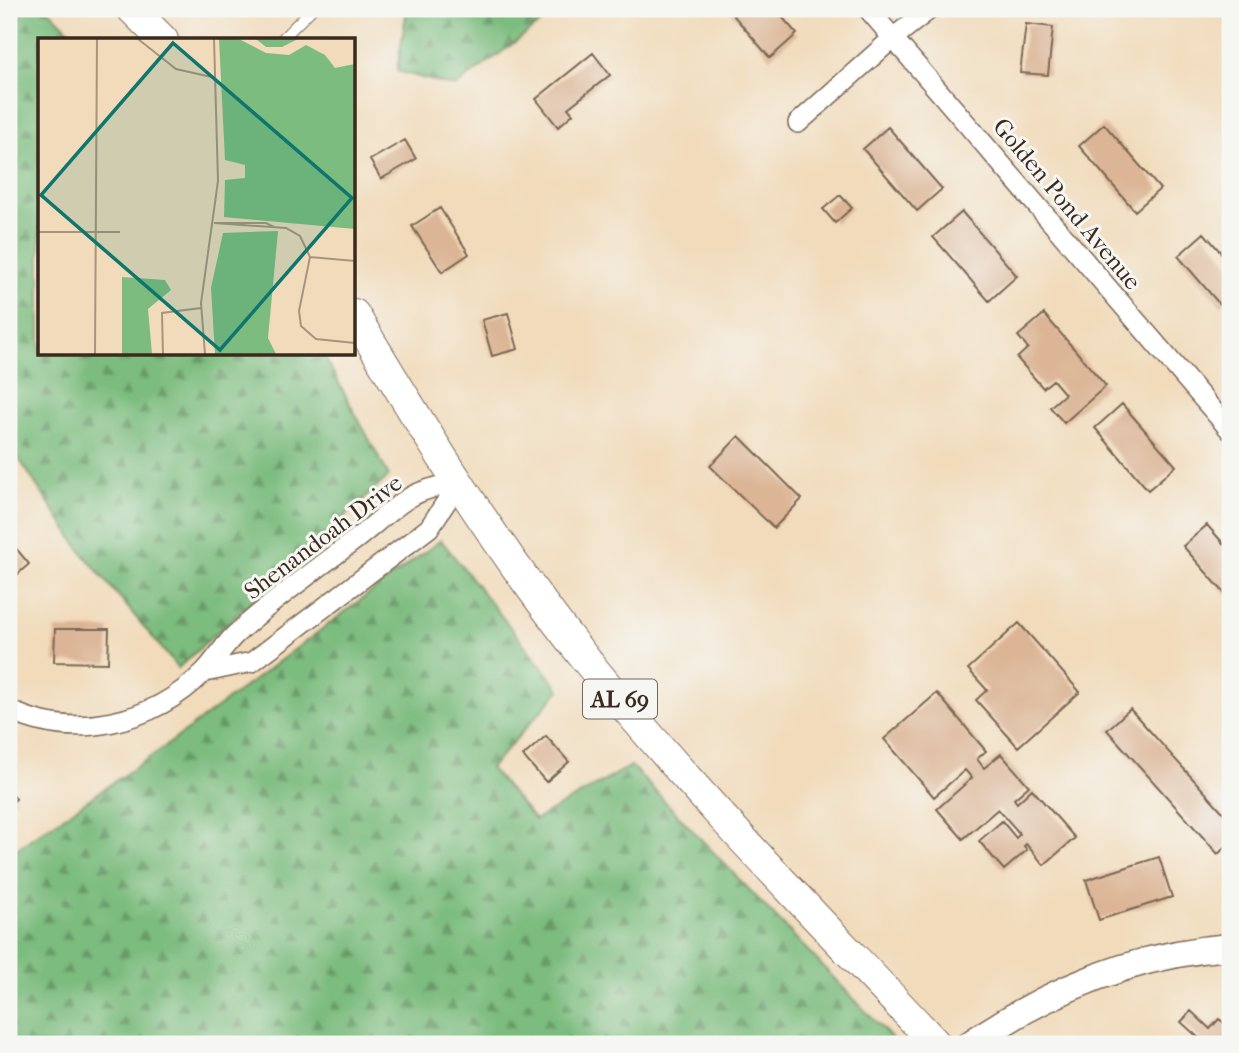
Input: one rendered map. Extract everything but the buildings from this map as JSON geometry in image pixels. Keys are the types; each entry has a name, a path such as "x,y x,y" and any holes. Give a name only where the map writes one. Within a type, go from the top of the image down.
{"main road":[{"path":"132,9 161,38"},
{"name":"AL 69","path":"355,316 398,388 506,555 587,661 708,799 936,1044"}],"street":[{"name":"Golden Pond Avenue","path":"868,9 1230,430"},
{"path":"799,123 893,38 930,9"},
{"name":"Shenandoah Drive","path":"205,671 252,662 429,528 460,481"},
{"name":"Shenandoah Drive","path":"9,710 45,722 73,726 130,719 158,707 205,671 236,633 414,495 460,481"},
{"path":"970,1044 1038,1003 1114,969 1168,955 1230,947"}],"lane":[{"path":"283,38 312,9"}],"green space":[{"path":"9,9 48,9 77,38 38,38 38,355 324,355 389,476 178,668 81,551 9,444"},
{"path":"407,9 559,9 455,87 397,71"},
{"path":"441,540 560,690 490,768 535,820 631,766 897,1044 9,1044 9,854 159,751"}]}
